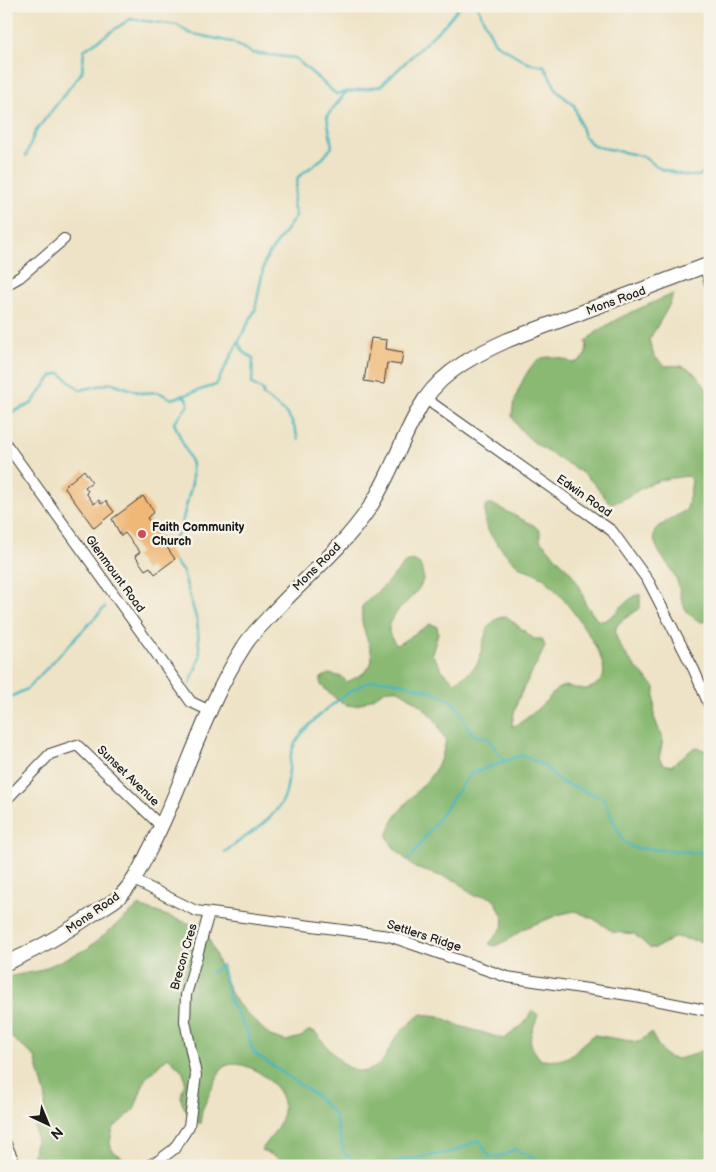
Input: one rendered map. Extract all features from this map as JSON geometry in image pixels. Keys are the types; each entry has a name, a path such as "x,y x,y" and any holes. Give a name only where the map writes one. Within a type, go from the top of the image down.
{"main road":[{"name":"Mons Road","path":"6,963 34,951 73,928 120,896 134,880 162,827 210,710 244,645 289,595 331,554 368,510 392,470 411,425 426,398 440,382 476,355 707,266"}],"street":[{"path":"6,285 20,277 64,239"},
{"path":"707,266 710,284"},
{"name":"Edwin Road","path":"426,398 612,531 649,582 694,670 710,707"},
{"name":"Glenmount Road","path":"6,444 192,702 210,710"},
{"name":"Sunset Avenue","path":"6,800 50,754 77,745 162,827"},
{"name":"Settlers Ridge","path":"134,880 196,911 389,936 507,977 635,996 710,1011"},
{"name":"Brecon Cres","path":"147,1166 158,1161 174,1149 189,1126 196,1075 185,1021 186,996 209,913"},
{"path":"6,1144 16,1166"}],"green space":[{"path":"673,294 667,309 649,340 654,356 665,366 681,366 692,371 710,394 710,621 701,622 692,617 686,610 675,576 657,548 654,536 656,528 687,509 692,481 688,476 656,482 611,504 586,476 543,449 525,434 512,416 514,402 520,385 533,364 538,360 551,357 560,358 572,363 580,360 586,353 586,341 595,333 627,314"},
{"path":"490,503 535,526 540,531 540,540 572,574 581,589 585,603 597,620 604,621 609,618 630,599 640,594 640,607 618,625 616,635 630,660 655,687 654,717 663,740 659,758 663,764 671,766 695,747 710,752 710,943 675,937 656,948 650,948 634,934 613,932 594,919 575,911 561,914 525,928 508,940 495,946 489,944 502,928 504,920 494,900 487,896 474,896 457,881 415,868 394,848 387,836 395,817 433,773 443,753 446,740 432,716 400,691 389,689 362,703 349,706 343,704 321,685 321,678 329,674 342,677 347,682 366,671 372,659 362,624 362,606 405,563 413,560 420,564 423,579 420,587 392,618 389,627 390,636 397,645 430,624 437,626 438,633 432,654 444,673 455,682 475,667 479,660 486,633 498,618 506,616 534,639 542,639 545,646 520,695 512,727 531,714 559,688 568,686 583,689 595,686 601,680 604,672 601,659 594,644 562,598 542,577 516,564 490,534 485,523 485,507"},
{"path":"139,906 205,929 230,991 238,1004 270,1036 286,1041 301,1037 308,1031 315,1032 338,1058 355,1070 364,1071 374,1068 384,1059 398,1035 421,1014 439,1016 460,1026 504,1039 525,1023 532,1010 538,1015 530,1039 533,1048 541,1060 560,1060 566,1058 594,1035 638,1042 651,1033 663,1053 678,1059 702,1050 710,1050 710,1166 286,1166 277,1157 261,1150 277,1128 283,1108 280,1094 267,1078 248,1067 238,1064 229,1065 221,1069 202,1110 200,1124 183,1106 181,1099 185,1078 181,1069 168,1057 145,1079 134,1110 113,1128 110,1143 112,1150 134,1166 34,1166 32,1159 36,1142 35,1127 45,1106 46,1098 35,1057 6,1033 6,977 38,971 87,949"}],"building":[{"path":"371,338 387,340 386,349 403,352 401,365 387,363 384,384 364,381"},
{"path":"84,470 92,482 85,487 88,491 86,493 94,504 99,500 101,504 106,501 114,512 94,528 64,487"},
{"name":"Faith Community Church","path":"143,496 154,512 147,518 175,559 155,574 150,567 145,570 135,556 140,552 125,533 121,536 112,519"}],"waterway":[{"path":"26,156 35,132 82,72 84,50 130,19 177,25 189,33 232,42 252,53 295,58 336,94 381,86 445,24 460,6"},
{"path":"477,6 495,43 528,63 544,66 558,92 574,105 584,136 594,146 642,156 661,169 687,176 699,176 705,171 706,155 710,153"},
{"path":"6,415 31,404 52,376 60,373 80,390 112,383 141,393 158,392 172,399 216,385 255,310 265,260 296,216 293,205 298,177 323,158 332,147 327,116 347,91"},
{"path":"239,343 243,352 253,358 252,384 263,390 263,395 285,413 293,423 298,439"},
{"path":"166,548 180,531 192,483 192,464 174,423 188,405 188,400 182,395"},
{"path":"172,558 183,572 197,621 200,657 190,684"},
{"path":"6,699 27,689 105,607"},
{"path":"225,852 258,828 279,806 284,798 288,783 291,753 304,731 335,702 360,686 371,682 380,680 405,684 450,700 458,708 475,736 487,737 504,761"},
{"path":"409,860 470,774 522,755 543,765 561,782 603,798 623,841 634,848 710,853"},
{"path":"210,973 222,965 229,1000 246,1029 254,1053 315,1095 334,1114 344,1153 360,1166"},
{"path":"389,1166 397,1161 452,1152 479,1140 490,1157 505,1155 515,1149 550,1166"},
{"path":"637,1166 663,1161 683,1163 689,1166"}],"place":[{"name":"Faith Community Church","path":"142,534"}]}
